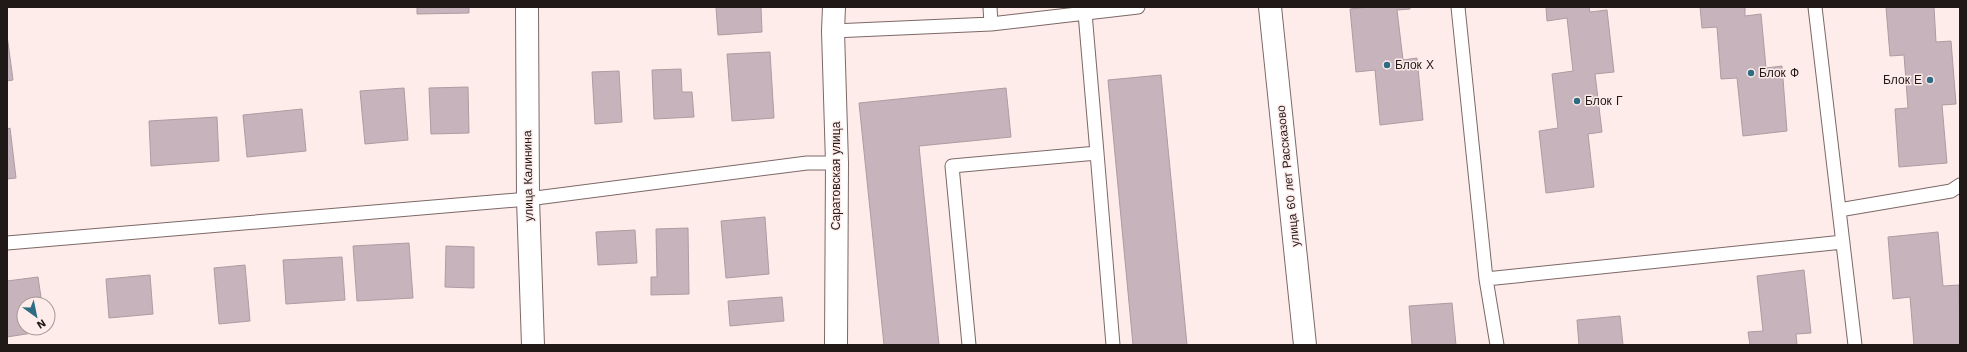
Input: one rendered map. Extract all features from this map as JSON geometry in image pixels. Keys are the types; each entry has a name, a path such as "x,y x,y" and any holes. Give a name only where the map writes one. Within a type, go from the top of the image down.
{"street":[{"name":"улица Калинина","path":"527,7 528,199 533,345"},
{"name":"Саратовская улица","path":"834,7 836,345"},
{"name":"улица 60 лет Рассказово","path":"1270,7 1305,345"}],"lane":[{"path":"990,7 991,24"},
{"path":"833,31 991,24 1138,7"},
{"path":"1458,7 1486,279 1497,345"},
{"path":"1815,7 1855,345"},
{"path":"1085,13 1113,345"},
{"path":"969,345 952,166 1097,152"},
{"path":"7,243 528,199 807,163 836,163"},
{"path":"1839,210 1957,190"},
{"path":"1486,279 1843,242"}],"building":[{"path":"417,7 469,7 469,13 417,14"},
{"path":"716,7 761,7 762,32 718,35"},
{"name":"Блок Х","path":"1369,7 1410,7 1410,9 1397,10 1403,60 1417,58 1423,120 1380,125 1375,70 1356,72 1350,9"},
{"name":"Блок Г","path":"1546,7 1589,7 1590,12 1607,10 1614,72 1595,74 1602,132 1588,134 1594,187 1546,193 1539,131 1558,128 1552,74 1573,71 1567,18 1547,21"},
{"name":"Блок Ф","path":"1700,7 1745,7 1745,16 1761,14 1766,68 1782,66 1787,131 1743,136 1737,78 1721,79 1717,27 1702,28"},
{"name":"Блок Е","path":"1886,7 1934,7 1936,42 1951,41 1956,104 1942,105 1947,163 1899,167 1895,109 1908,108 1904,55 1890,56"},
{"path":"7,35 13,80 7,81"},
{"path":"770,52 774,118 732,121 727,54"},
{"path":"681,69 682,92 692,92 694,117 654,119 652,70"},
{"path":"619,71 622,122 595,124 592,72"},
{"path":"1161,75 1187,345 1133,345 1108,80"},
{"path":"468,87 469,133 431,134 429,88"},
{"path":"404,88 408,140 365,144 360,91"},
{"path":"1006,88 1011,137 919,146 939,345 884,345 859,103"},
{"path":"302,109 306,151 247,157 243,115"},
{"path":"217,117 219,161 151,166 149,121"},
{"path":"10,128 16,178 7,179 7,129"},
{"path":"765,217 769,274 726,278 721,221"},
{"path":"688,228 689,294 651,295 651,277 657,277 656,229"},
{"path":"635,230 637,263 598,265 596,232"},
{"path":"1938,232 1943,286 1959,285 1960,345 1914,345 1910,297 1893,299 1888,237"},
{"path":"409,243 413,298 357,301 353,246"},
{"path":"446,246 474,247 474,288 445,287"},
{"path":"342,257 345,300 286,304 283,260"},
{"path":"245,265 250,321 219,324 214,268"},
{"path":"1804,270 1811,333 1796,334 1797,345 1750,345 1748,332 1763,331 1757,276"},
{"path":"150,275 153,314 109,318 106,279"},
{"path":"38,277 41,296 16,296 16,336 7,337 7,281"},
{"path":"782,297 784,321 730,326 728,301"},
{"path":"1452,303 1456,345 1412,345 1409,306"},
{"path":"1620,316 1623,345 1579,345 1577,320"}],"place":[{"name":"Блок Х","path":"1387,65"},
{"name":"Блок Ф","path":"1751,73"},
{"name":"Блок Е","path":"1930,80"},
{"name":"Блок Г","path":"1577,101"}]}
